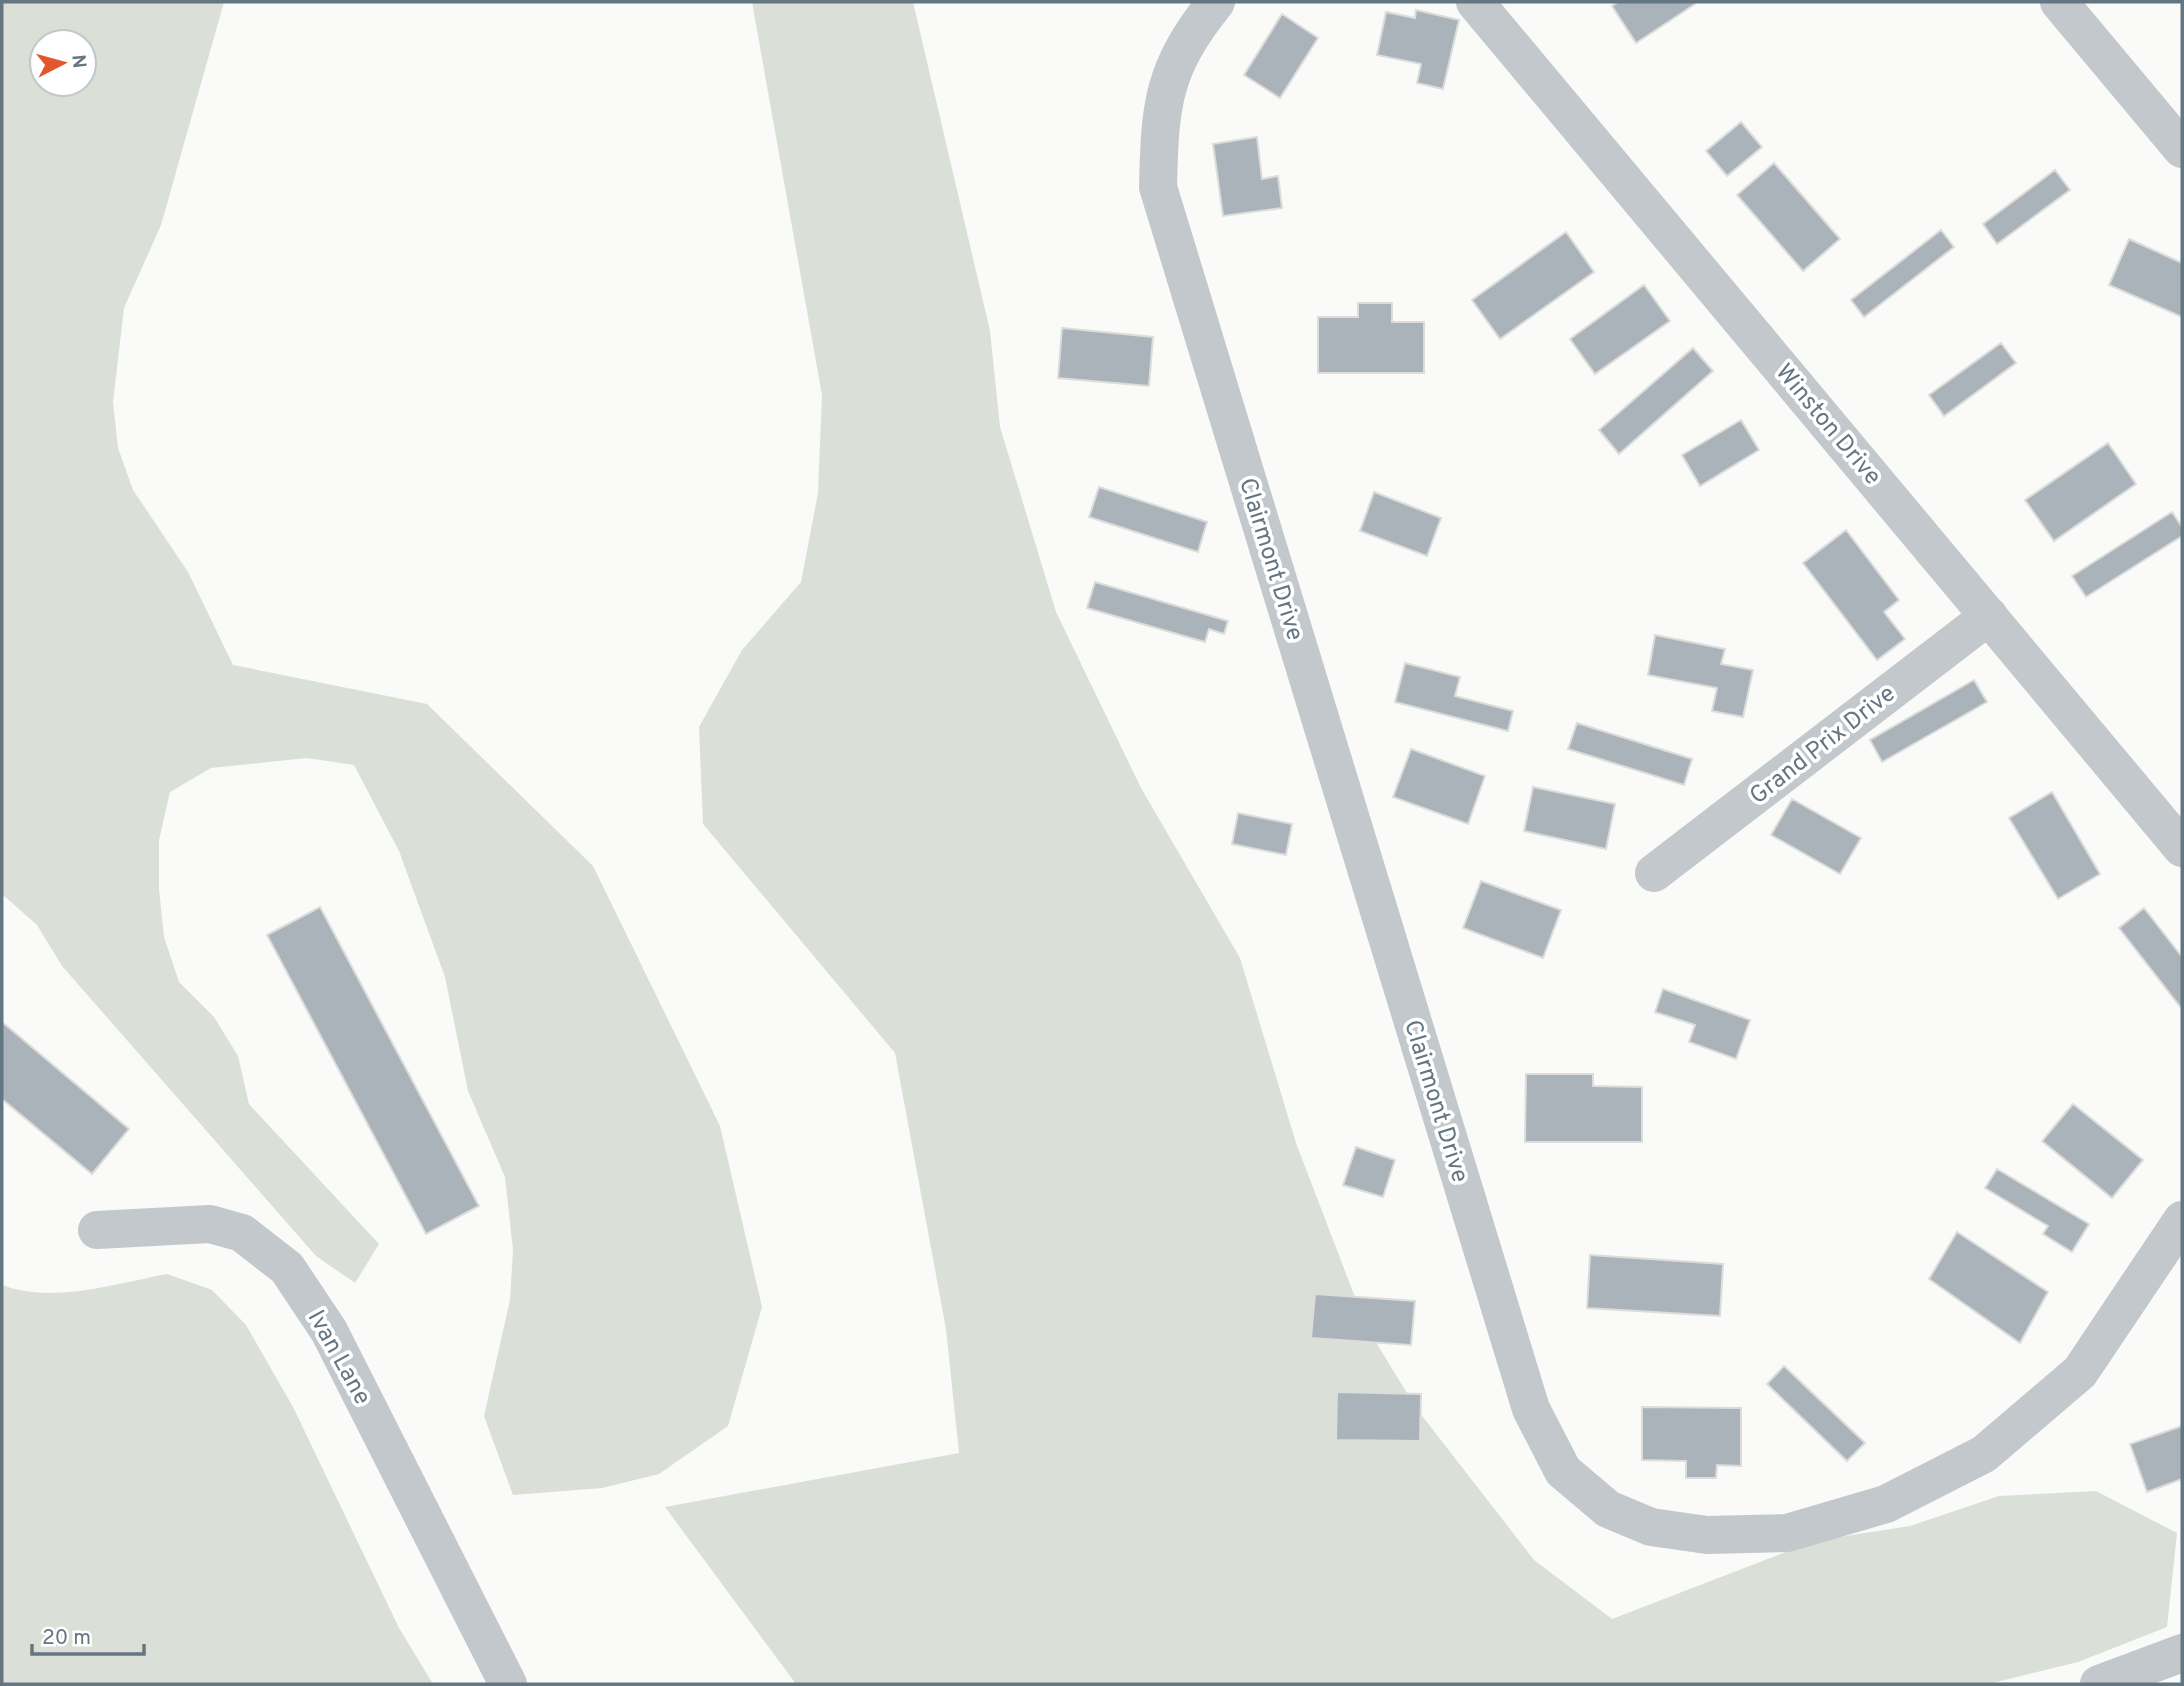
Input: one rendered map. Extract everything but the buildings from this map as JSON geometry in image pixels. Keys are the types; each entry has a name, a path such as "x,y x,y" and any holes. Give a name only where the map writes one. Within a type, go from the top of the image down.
{"street":[{"name":"Clairmont Drive","path":"1216,2 1192,31 1168,78 1160,128 1158,187 1531,1409 1563,1471 1608,1509 1651,1527 1707,1535 1787,1533 1886,1504 1984,1454 2080,1373 2182,1220"},
{"name":"Winston Drive","path":"1475,2 2182,848"},
{"path":"2059,2 2182,149"},
{"name":"Grand Prix Drive","path":"1654,873 1989,616"},
{"name":"Ivan Lane","path":"97,1230 210,1224 242,1233 287,1268 329,1331 508,1684"},
{"path":"2099,1684 2182,1653"}],"shaded area":[{"path":"2,2 224,2 161,225 124,308 113,402 118,448 133,490 188,572 233,665 427,704 593,866 720,1126 762,1307 728,1426 659,1474 602,1488 513,1495 484,1416 510,1300 513,1250 505,1177 468,1091 445,977 399,851 354,765 307,758 211,768 170,792 159,840 159,889 164,937 179,982 214,1017 238,1056 249,1104 379,1244 355,1283 316,1256 62,966 37,925 2,894"},
{"path":"752,2 913,2 990,331 1000,427 1056,612 1141,788 1240,958 1296,1143 1366,1326 1416,1408 1534,1560 1612,1619 1814,1541 1910,1526 1999,1496 2096,1491 2177,1533 2167,1627 2078,1662 1988,1684 796,1684 665,1507 959,1453 946,1329 895,1053 703,824 699,727 742,650 801,582 818,493 822,395"},
{"path":"167,1274 212,1290 246,1325 293,1407 399,1628 433,1684 2,1684 2,1285 42,1293 63,1293"}]}
